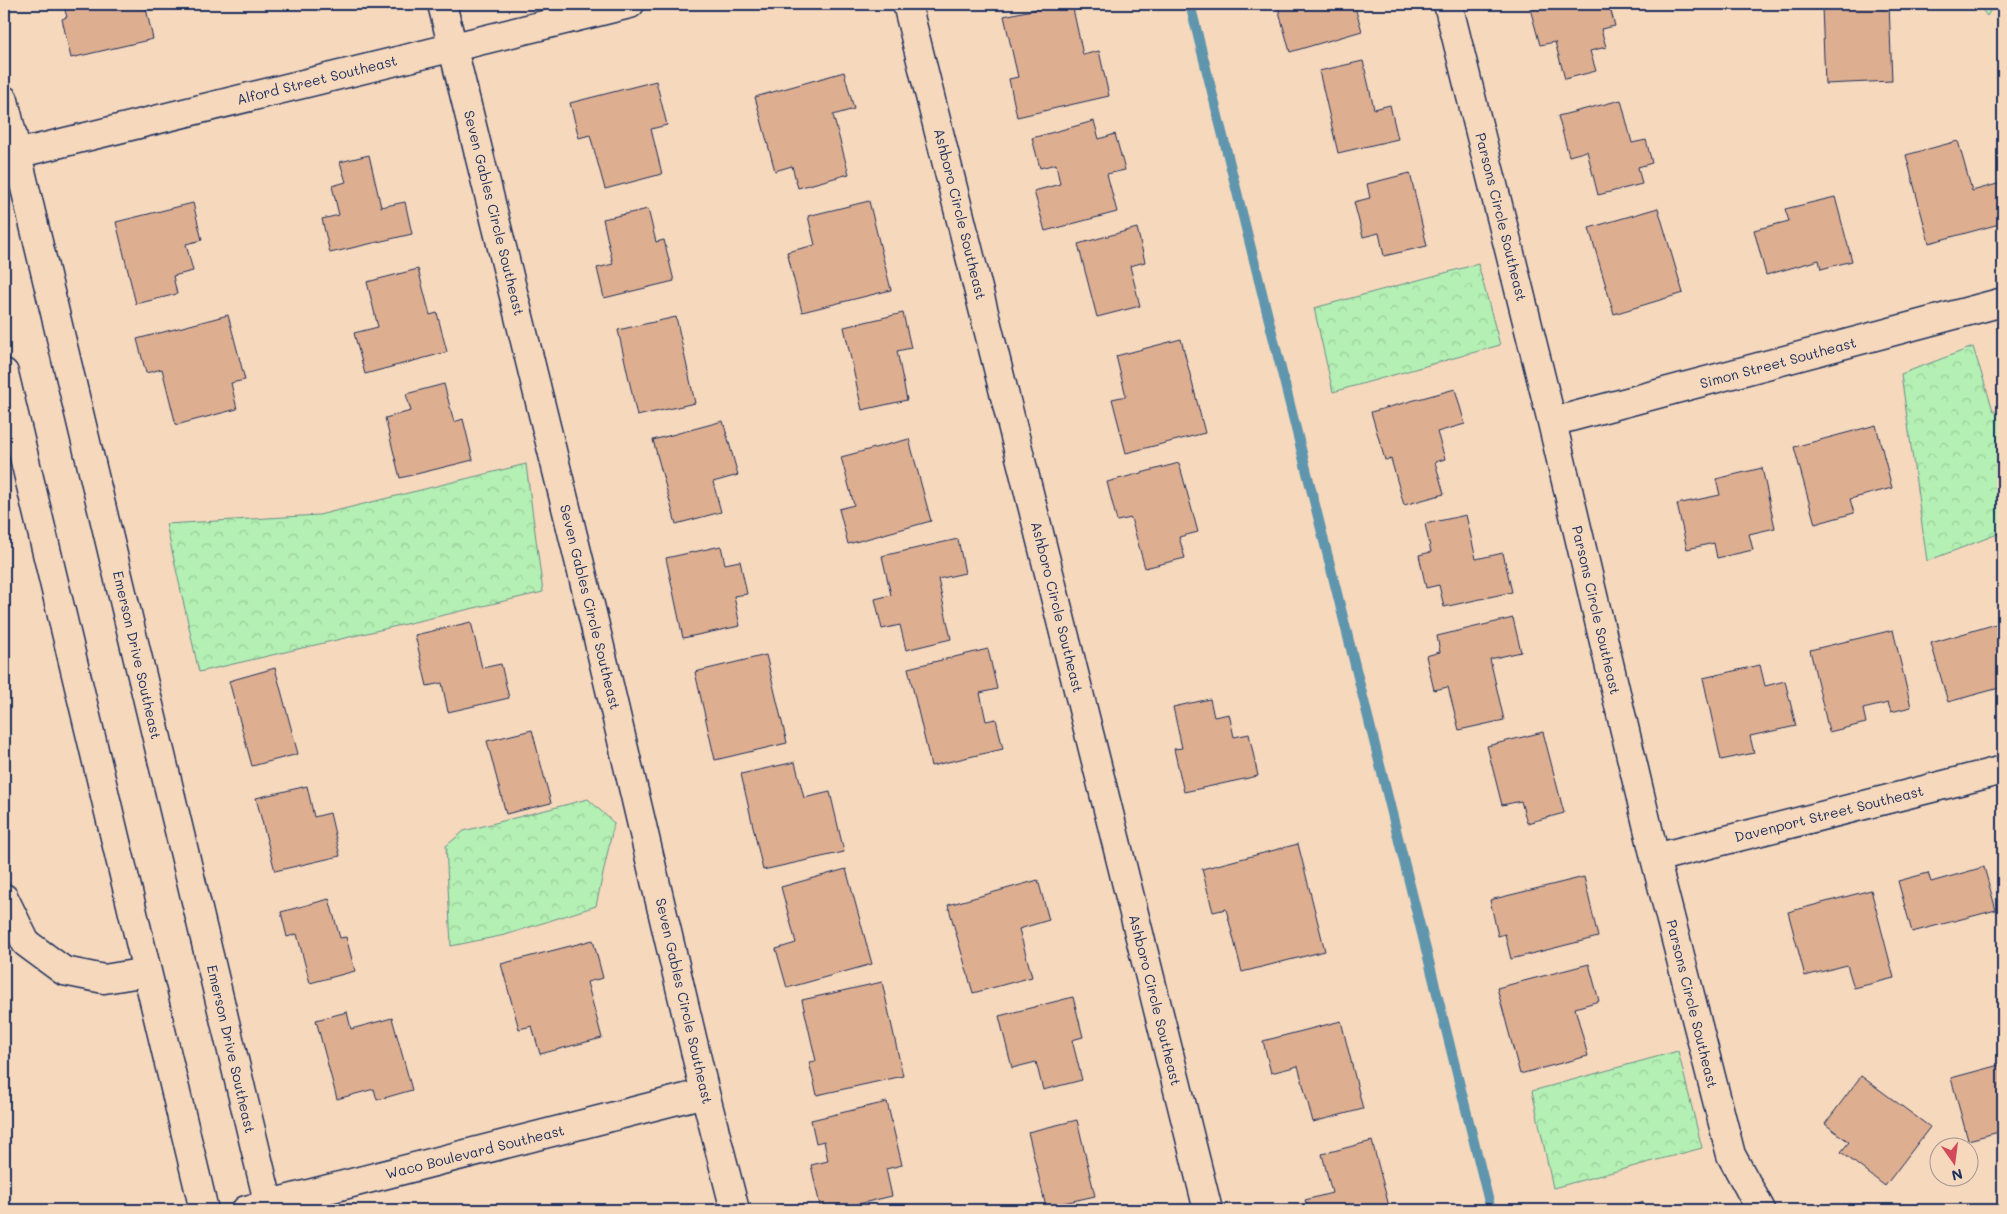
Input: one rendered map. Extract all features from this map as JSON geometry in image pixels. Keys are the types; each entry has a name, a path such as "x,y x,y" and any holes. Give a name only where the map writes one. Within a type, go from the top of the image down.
{"street":[{"name":"Seven Gables Circle Southeast","path":"442,4 592,613 705,1093 736,1210"},
{"name":"Alford Street Southeast","path":"10,156 630,4"},
{"name":"Ashboro Circle Southeast","path":"907,4 1208,1210"},
{"name":"Parsons Circle Southeast","path":"1448,4 1552,422 1655,858 1731,1155 1762,1210"},
{"name":"Emerson Drive Southeast","path":"4,100 10,156 261,1208"},
{"name":"Simon Street Southeast","path":"1552,422 2003,302"},
{"path":"4,373 204,1210"},
{"name":"Davenport Street Southeast","path":"1655,858 2003,770"},
{"path":"4,898 26,943 64,971 104,979 147,972"},
{"name":"Waco Boulevard Southeast","path":"261,1208 705,1093"}],"green space":[{"path":"1978,4 1994,4 1987,16"},
{"path":"1478,264 1500,345 1333,392 1314,308"},
{"path":"1973,347 1993,410 2003,417 2003,532 1927,561 1901,374"},
{"path":"526,464 543,592 199,672 166,524 319,515"},
{"path":"588,799 614,823 596,906 505,935 451,946 446,846 464,831"},
{"path":"1678,1051 1702,1148 1553,1188 1532,1091"}],"building":[{"path":"63,4 145,4 153,39 71,58 62,19 67,17"},
{"path":"1059,4 1072,4 1083,55 1099,51 1109,96 1017,117 1009,79 1018,77 1004,16"},
{"path":"1277,4 1354,4 1362,31 1290,52"},
{"path":"1609,4 1615,26 1601,29 1606,47 1590,51 1596,71 1565,79 1555,42 1540,45 1529,5"},
{"path":"1889,4 1892,81 1825,84 1822,7"},
{"path":"1363,61 1374,109 1390,105 1398,139 1338,153 1319,71"},
{"path":"844,72 854,109 833,115 849,174 798,188 792,166 775,171 755,97"},
{"path":"656,81 667,125 651,129 662,174 605,189 590,135 579,138 570,103"},
{"path":"1621,100 1632,143 1646,140 1652,163 1638,167 1642,184 1598,195 1587,151 1569,156 1558,116"},
{"path":"1094,121 1099,139 1115,134 1125,170 1107,174 1117,212 1045,231 1034,191 1060,184 1056,164 1040,168 1032,138"},
{"path":"1958,141 1972,191 2001,183 2003,192 2003,223 1929,243 1906,155"},
{"path":"369,155 381,207 405,202 412,234 330,253 322,219 339,215 332,186 346,182 340,162"},
{"path":"1410,173 1427,246 1384,256 1379,233 1363,237 1354,202 1370,198 1367,184"},
{"path":"1835,197 1852,261 1821,269 1819,260 1766,275 1754,230 1789,221 1785,209"},
{"path":"869,201 891,290 802,312 787,252 815,245 808,216"},
{"path":"193,203 202,240 186,244 193,271 173,276 177,294 136,304 116,222"},
{"path":"1658,208 1683,293 1614,314 1589,228"},
{"path":"648,209 656,242 664,240 674,281 604,298 597,268 613,264 603,219"},
{"path":"1137,228 1145,262 1130,266 1140,306 1097,317 1078,244"},
{"path":"418,269 430,315 437,313 447,352 365,374 354,333 378,327 367,282"},
{"path":"903,313 911,348 897,351 907,400 862,410 844,327"},
{"path":"228,315 245,380 231,383 237,409 176,425 162,369 146,373 137,339"},
{"path":"676,317 695,403 637,416 618,330"},
{"path":"1181,339 1205,433 1126,453 1112,399 1126,396 1116,356"},
{"path":"444,384 454,422 463,419 473,460 400,478 385,418 411,411 406,394"},
{"path":"1455,389 1465,424 1437,432 1445,459 1435,462 1444,494 1404,505 1391,459 1385,460 1371,412"},
{"path":"723,421 738,475 713,482 721,512 676,524 653,440"},
{"path":"1876,425 1892,488 1850,499 1854,513 1815,524 1794,447"},
{"path":"909,439 931,521 848,544 839,509 854,505 841,457"},
{"path":"1179,463 1198,532 1179,537 1185,558 1145,568 1131,518 1117,521 1107,482"},
{"path":"1762,468 1775,528 1749,534 1753,550 1717,558 1714,543 1687,549 1677,504 1720,495 1716,479"},
{"path":"1466,515 1476,559 1503,553 1512,592 1444,607 1439,585 1426,588 1419,555 1431,552 1425,524"},
{"path":"958,539 965,573 938,579 951,639 906,650 900,625 882,629 875,599 891,595 882,556"},
{"path":"721,546 725,564 740,561 747,594 734,596 740,626 683,638 666,558"},
{"path":"1513,618 1521,652 1490,659 1504,720 1459,730 1448,687 1434,690 1426,656 1440,652 1437,636"},
{"path":"471,622 482,668 501,664 509,698 448,712 442,683 427,686 415,635"},
{"path":"2003,622 2003,666 1998,667 2003,687 1948,702 1931,643"},
{"path":"1893,630 1911,707 1891,712 1888,703 1863,709 1866,723 1829,732 1810,650"},
{"path":"988,649 997,689 980,693 986,721 996,719 1003,749 931,766 908,668"},
{"path":"766,655 787,743 715,760 695,672"},
{"path":"1760,665 1765,686 1785,681 1796,726 1750,736 1754,753 1721,760 1703,678"},
{"path":"275,668 298,754 252,766 229,681"},
{"path":"1210,699 1214,717 1229,714 1234,737 1249,734 1258,776 1184,792 1174,749 1182,748 1173,707"},
{"path":"532,730 551,803 506,814 487,741"},
{"path":"1543,732 1564,813 1527,823 1521,801 1502,805 1487,746"},
{"path":"795,762 804,798 830,792 844,852 763,870 741,774"},
{"path":"307,786 314,817 330,813 340,856 275,871 256,798"},
{"path":"1298,844 1325,951 1242,972 1226,909 1213,912 1202,869"},
{"path":"1984,867 1996,910 1912,932 1898,881 1928,873 1931,882"},
{"path":"846,869 872,964 787,988 776,949 796,943 781,887"},
{"path":"1584,877 1598,937 1511,959 1505,934 1498,936 1490,900"},
{"path":"1038,880 1049,920 1019,929 1032,977 973,993 948,905"},
{"path":"1871,890 1894,978 1854,988 1847,965 1805,976 1788,912"},
{"path":"329,899 340,938 346,937 355,971 310,983 297,934 287,937 281,912"},
{"path":"593,940 603,978 587,982 602,1038 540,1054 532,1026 519,1029 501,964"},
{"path":"1589,964 1599,1001 1575,1008 1588,1056 1520,1074 1497,988"},
{"path":"882,982 903,1076 817,1095 809,1062 816,1061 802,1000"},
{"path":"1073,997 1083,1037 1072,1040 1082,1080 1043,1090 1036,1062 1012,1068 999,1016"},
{"path":"347,1012 351,1029 392,1018 412,1090 377,1100 374,1089 337,1099 316,1020"},
{"path":"1341,1021 1363,1109 1313,1122 1298,1066 1271,1073 1263,1041"},
{"path":"2003,1064 2003,1131 1980,1137 1967,1136 1951,1078"},
{"path":"1861,1076 1930,1127 1885,1186 1841,1152 1849,1142 1825,1124"},
{"path":"887,1102 902,1165 886,1169 892,1196 833,1210 821,1210 811,1165 828,1161 824,1141 816,1143 811,1120"},
{"path":"1077,1120 1095,1196 1046,1207 1028,1132"},
{"path":"1372,1141 1390,1210 1308,1210 1305,1200 1332,1193 1322,1154"},
{"path":"1643,1202 1648,1210 1627,1210"}],"waterway":[{"path":"1190,4 1491,1210"}]}
